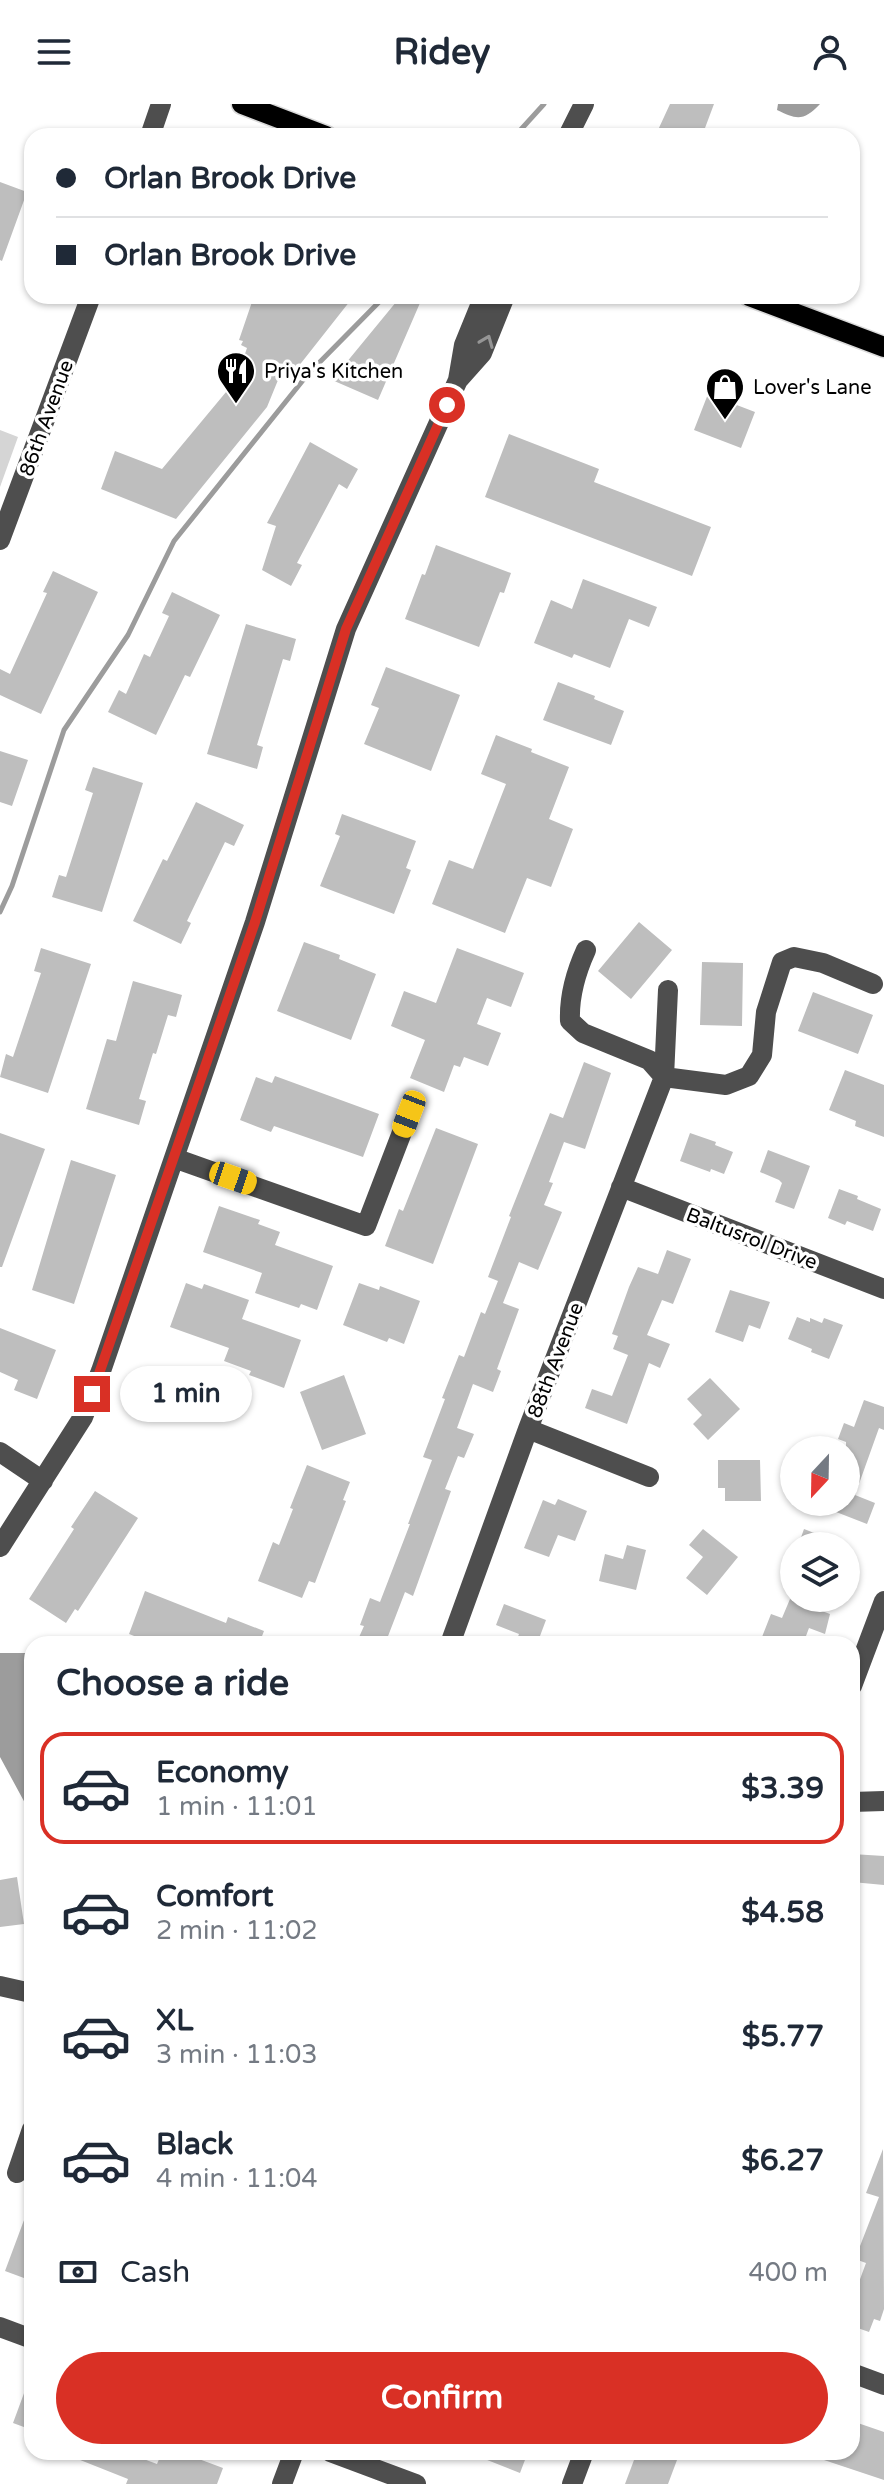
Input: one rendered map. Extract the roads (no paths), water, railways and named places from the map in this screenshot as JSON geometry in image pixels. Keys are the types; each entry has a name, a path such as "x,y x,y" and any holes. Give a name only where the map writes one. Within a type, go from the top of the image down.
{"main road":[{"path":"242,104 305,128"},
{"path":"770,304 884,347"}],"street":[{"path":"153,128 161,104"},
{"path":"572,128 584,104"},
{"name":"86th Avenue","path":"0,540 88,304"},
{"path":"0,1547 83,1417 97,1383 255,922 346,629 458,380 464,345 481,304"},
{"path":"458,380 482,353 502,304"},
{"path":"586,950 578,967 569,1007 570,1021 583,1033 649,1060 664,1077 726,1085 749,1076 762,1055 766,1012 782,962 794,957 823,963 873,984"},
{"name":"88th Avenue","path":"453,1636 528,1429 664,1077 668,990"},
{"path":"174,1158 366,1226 409,1114"},
{"name":"Baltusrol Drive","path":"621,1187 884,1289"},
{"path":"528,1429 649,1477"},
{"path":"0,1452 43,1481"},
{"path":"860,1665 884,1601"},
{"path":"860,1803 884,1801"},
{"path":"0,1986 24,1991"},
{"path":"17,2173 24,2152"},
{"path":"0,2327 24,2336"},
{"path":"860,2376 884,2385"},
{"path":"282,2484 291,2460"},
{"path":"352,2460 416,2484"},
{"path":"572,2484 581,2460"}],"waterway":[{"path":"522,128 544,104"},
{"path":"0,912 12,886 64,730 128,635 174,541 308,374 377,304"}],"place":[{"name":"Priya's Kitchen","path":"236,405"},
{"name":"Lover's Lane","path":"725,421"}]}
